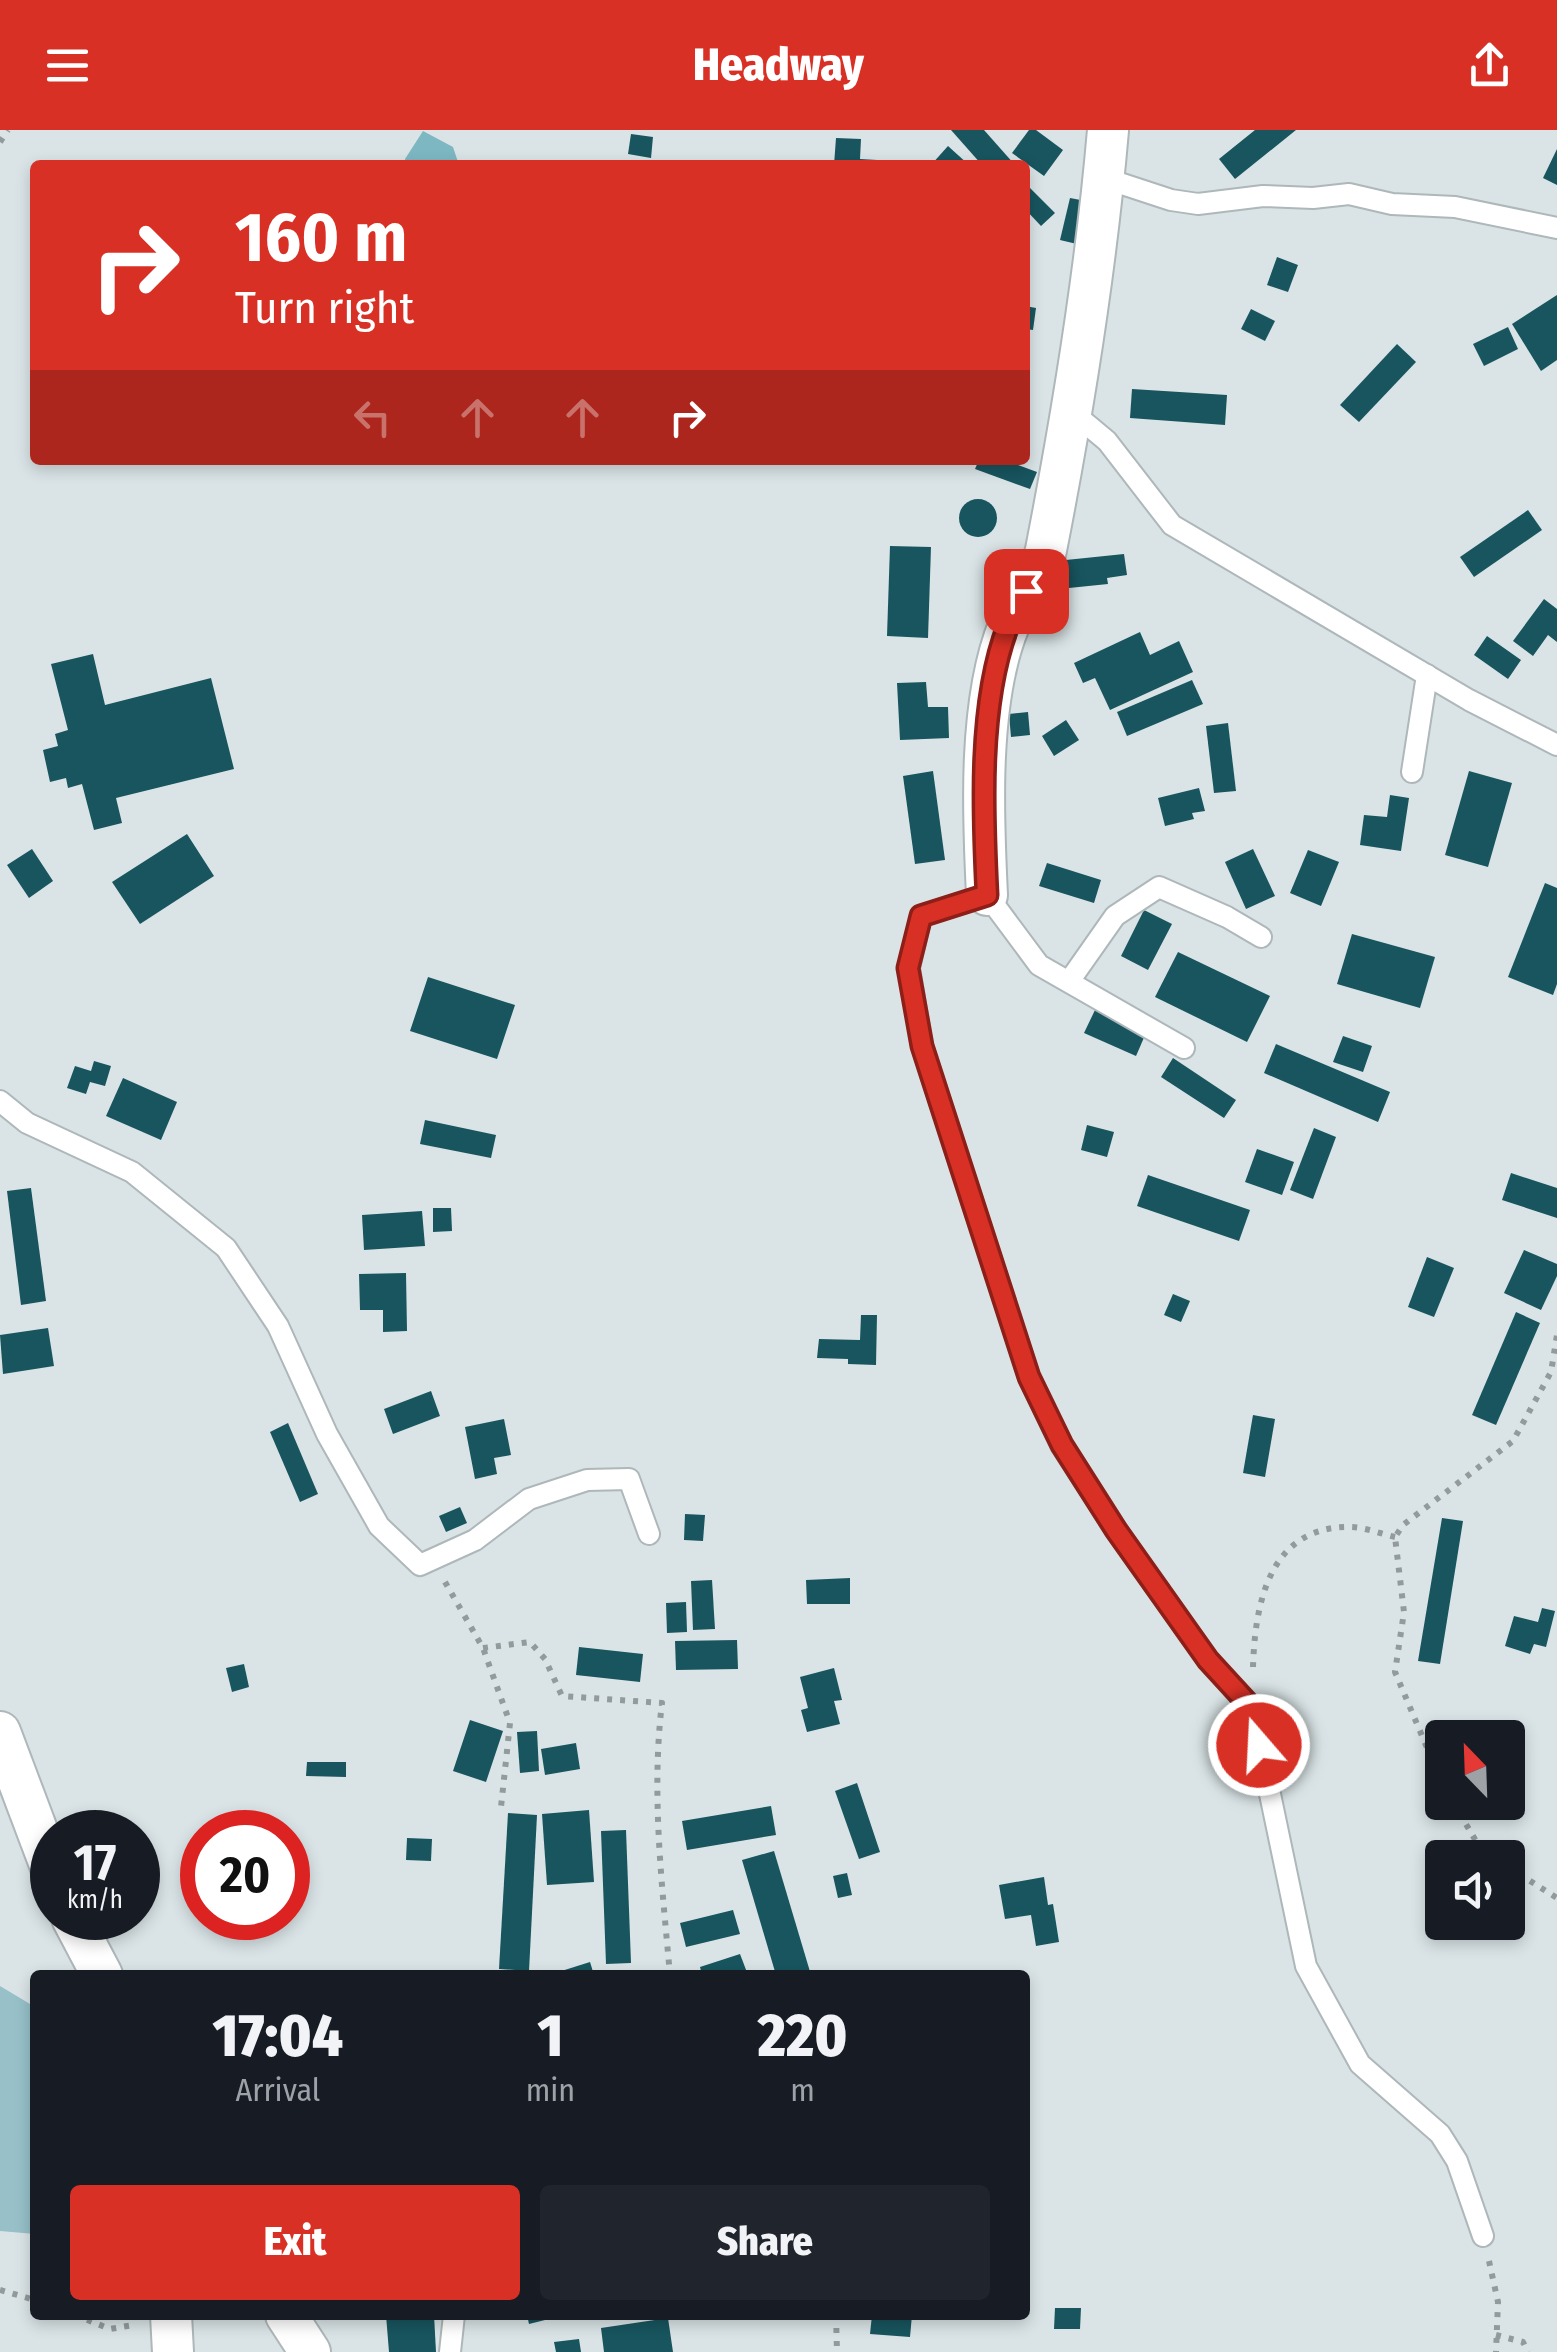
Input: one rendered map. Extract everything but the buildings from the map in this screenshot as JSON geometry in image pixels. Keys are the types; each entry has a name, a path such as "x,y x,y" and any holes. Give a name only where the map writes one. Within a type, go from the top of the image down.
{"street":[{"path":"987,895 983,814 992,692 1008,626 1044,557 1071,410 1108,130"},
{"path":"0,1732 30,1812"},
{"path":"84,1940 99,1970"},
{"path":"289,2320 310,2352"}],"lane":[{"path":"1104,178 1171,200 1198,204 1263,196 1313,198 1349,194 1392,204 1455,207 1557,228"},
{"path":"1071,410 1107,442 1172,525 1427,675 1557,745"},
{"path":"1412,772 1427,675"},
{"path":"1070,980 1115,916 1158,887 1227,917 1261,937"},
{"path":"1184,1048 1039,965 987,895 921,916 908,968 922,1046 1029,1377 1062,1445 1116,1530 1208,1660 1252,1708 1306,1966 1360,2064 1440,2134 1456,2161 1483,2236"},
{"path":"0,1101 27,1124 132,1172 226,1248 278,1326 327,1434 379,1526 420,1565 476,1540 529,1499 588,1480 629,1479 650,1534"},
{"path":"450,2352 453,2320"}],"path":[{"path":"0,142 8,130"},
{"path":"1425,1743 1395,1672 1404,1612 1395,1537 1403,1525 1513,1441 1552,1372 1557,1336"},
{"path":"1252,1708 1254,1642 1266,1577 1300,1537 1350,1526 1395,1537"},
{"path":"431,1559 483,1648 510,1723 502,1807"},
{"path":"483,1648 530,1642 544,1658 562,1696 662,1704 656,1748 670,1970"},
{"path":"1525,1878 1557,1898"},
{"path":"1483,2236 1498,2302 1496,2352"},
{"path":"0,2290 30,2299"},
{"path":"88,2320 110,2328 171,2329"},
{"path":"836,2320 837,2352"},
{"path":"1496,2335 1522,2342 1528,2352"}],"shaded area":[{"path":"423,131 453,147 457,160 405,160"},
{"path":"0,1986 30,2004 30,2234 0,2231"}],"route":[{"path":"1026,591 1008,626 992,692 983,814 987,895 921,916 908,968 922,1046 1029,1377 1062,1445 1116,1530 1208,1660 1252,1708 1259,1745"}]}
